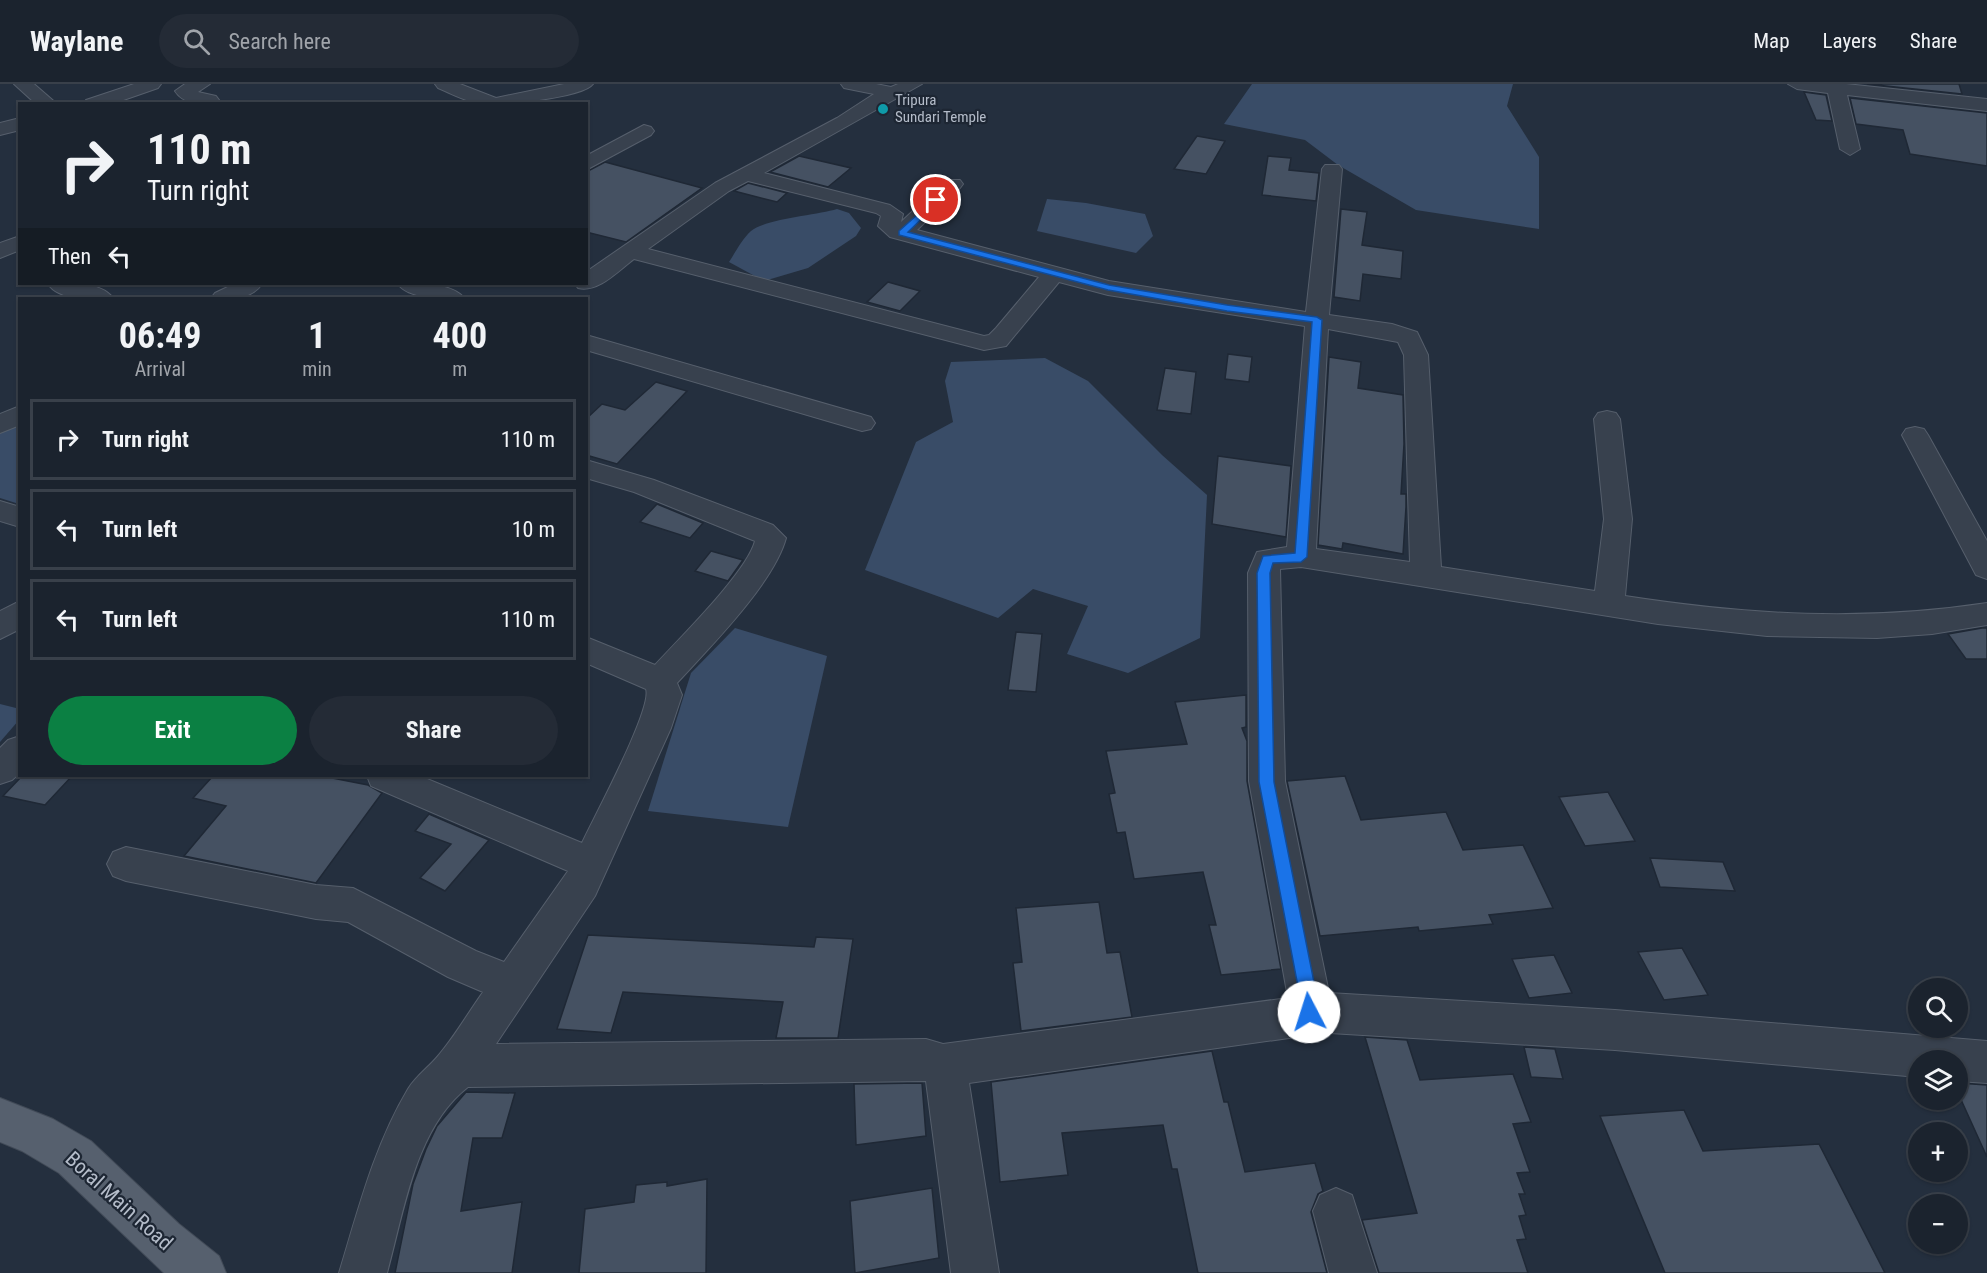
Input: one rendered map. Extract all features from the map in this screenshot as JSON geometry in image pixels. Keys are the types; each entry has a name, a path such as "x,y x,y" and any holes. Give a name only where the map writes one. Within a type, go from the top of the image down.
{"main road":[{"name":"Boral Main Road","path":"0,1120 38,1135 75,1156 162,1241 202,1273"}],"street":[{"path":"23,84 46,102"},
{"path":"99,102 152,84"},
{"path":"201,84 184,91 186,94 210,100 207,102"},
{"path":"444,84 491,102"},
{"path":"501,102 520,95 570,89 584,84"},
{"path":"850,84 888,93 901,92 913,84"},
{"path":"1797,84 1834,86 1987,105"},
{"path":"1834,86 1850,149"},
{"path":"588,282 707,196 844,122 888,93"},
{"path":"0,129 18,124"},
{"path":"588,163 644,131"},
{"path":"1301,557 1317,320 1332,169"},
{"path":"745,174 883,209 892,214 890,228 902,233 1108,288 1392,331 1408,337 1414,348 1426,574"},
{"path":"902,233 953,184"},
{"path":"4,260 18,244"},
{"path":"632,252 984,344 997,340 1005,333 1053,274"},
{"path":"62,285 98,297"},
{"path":"225,297 249,285"},
{"path":"412,285 449,297"},
{"path":"588,343 861,423"},
{"path":"0,425 18,415"},
{"path":"1607,419 1618,519 1609,604"},
{"path":"1915,435 1987,568"},
{"path":"588,470 645,486 763,532 771,538 769,550 742,588 660,681"},
{"path":"0,511 18,516"},
{"path":"1309,1012 1309,997 1270,805 1265,754 1264,566 1272,558 1301,557 1426,574 1763,626 1865,628 1910,625 1987,614"},
{"path":"0,627 18,614"},
{"path":"363,1273 407,1135 436,1086 454,1070 563,914 591,864 654,728 665,695 660,681 588,650"},
{"path":"0,770 18,752"},
{"path":"386,777 591,864"},
{"path":"126,864 316,902 353,905 462,964 514,985"},
{"path":"454,1070 468,1065 891,1060 926,1060 943,1065 1177,1035 1303,1016 1309,1012 1615,1030 1987,1062"},
{"path":"943,1065 975,1273"},
{"path":"1336,1211 1353,1273"}],"water":[{"path":"1252,84 1513,84 1507,106 1539,157 1539,229 1416,210 1338,165 1305,140 1224,124"},
{"path":"1047,199 1086,203 1145,214 1153,236 1136,253 1037,231"},
{"path":"837,209 849,213 861,228 856,236 808,268 764,281 729,262 745,238 758,227 779,220"},
{"path":"1045,358 1088,381 1162,455 1207,495 1200,638 1128,673 1067,654 1088,606 1033,589 998,618 865,570 916,442 953,422 945,381 951,362"},
{"path":"18,423 18,504 0,498 0,434"},
{"path":"735,628 827,656 788,827 648,811 691,673"},
{"path":"0,704 18,708 18,721 0,742"}],"building":[{"path":"1867,84 1959,84 1962,94"},
{"path":"1804,92 1826,95 1832,121 1816,120"},
{"path":"1850,98 1987,113 1987,166 1910,154 1903,130 1856,124"},
{"path":"1197,136 1225,141 1206,174 1174,169"},
{"path":"799,156 851,168 828,187 770,172"},
{"path":"1268,156 1291,158 1289,170 1319,173 1316,201 1262,195"},
{"path":"605,162 702,188 626,242 588,232 588,171"},
{"path":"748,183 787,193 777,202 734,191"},
{"path":"1341,209 1367,212 1362,245 1403,251 1401,279 1363,274 1360,301 1334,297"},
{"path":"888,282 920,291 900,311 867,302"},
{"path":"1228,354 1252,357 1249,382 1225,379"},
{"path":"1329,357 1361,362 1358,388 1403,395 1404,444 1401,494 1406,494 1406,507 1403,554 1343,543 1342,549 1318,545"},
{"path":"1165,368 1196,372 1191,414 1157,410"},
{"path":"656,382 687,391 617,464 588,456 588,417 602,404 625,410"},
{"path":"1218,456 1291,466 1286,537 1212,524"},
{"path":"657,504 703,523 690,538 640,522"},
{"path":"711,551 743,560 728,581 695,571"},
{"path":"1987,628 1987,659 1966,659 1948,634"},
{"path":"1016,632 1042,634 1036,692 1008,690"},
{"path":"1246,695 1246,727 1242,728 1247,741 1247,781 1281,969 1221,975 1209,925 1216,925 1203,872 1134,879 1125,832 1117,833 1109,794 1115,793 1106,751 1187,744 1175,702"},
{"path":"1345,776 1361,820 1446,812 1463,850 1523,845 1553,908 1489,915 1493,924 1419,931 1418,927 1320,936 1287,781"},
{"path":"21,777 71,777 45,805 3,796"},
{"path":"212,777 327,777 368,785 382,793 316,883 184,856 226,806 193,798"},
{"path":"1608,792 1635,841 1585,846 1559,797"},
{"path":"429,814 489,840 445,891 420,878 451,844 415,831"},
{"path":"1650,858 1723,862 1735,891 1660,887"},
{"path":"1099,902 1107,953 1120,952 1132,1017 1021,1031 1013,963 1022,962 1016,908"},
{"path":"588,935 814,947 816,937 853,939 838,1038 776,1038 783,1002 623,992 611,1033 557,1029"},
{"path":"1682,948 1708,995 1664,1000 1638,952"},
{"path":"1554,955 1572,993 1529,998 1512,959"},
{"path":"1365,1037 1407,1040 1420,1080 1513,1074 1531,1122 1513,1124 1530,1172 1517,1173 1525,1194 1519,1194 1526,1215 1519,1216 1526,1239 1517,1240 1528,1273 1379,1273 1362,1220 1417,1213"},
{"path":"1524,1047 1555,1049 1563,1079 1531,1077"},
{"path":"1212,1051 1224,1102 1228,1102 1245,1172 1315,1163 1323,1191 1318,1194 1311,1212 1327,1273 1198,1273 1177,1169 1172,1169 1163,1125 1062,1133 1068,1175 1000,1182 991,1082"},
{"path":"922,1083 926,1136 856,1145 854,1084"},
{"path":"1968,1084 1987,1085 1987,1157 1966,1110 1968,1110"},
{"path":"466,1092 515,1093 502,1138 473,1138 461,1211 522,1202 512,1273 395,1273 413,1184 426,1149 437,1126"},
{"path":"1684,1110 1703,1151 1819,1144 1885,1273 1665,1273 1600,1116"},
{"path":"707,1179 706,1273 579,1273 585,1209 634,1202 636,1185 667,1182 667,1186"},
{"path":"932,1188 939,1258 855,1273 850,1201"}],"place":[{"name":"Tripura Sundari Temple","path":"883,109"}],"route":[{"path":"936,200 902,233 1108,288 1317,320 1301,557 1268,559 1265,562 1263,573 1267,782 1309,997 1309,1012"}]}
